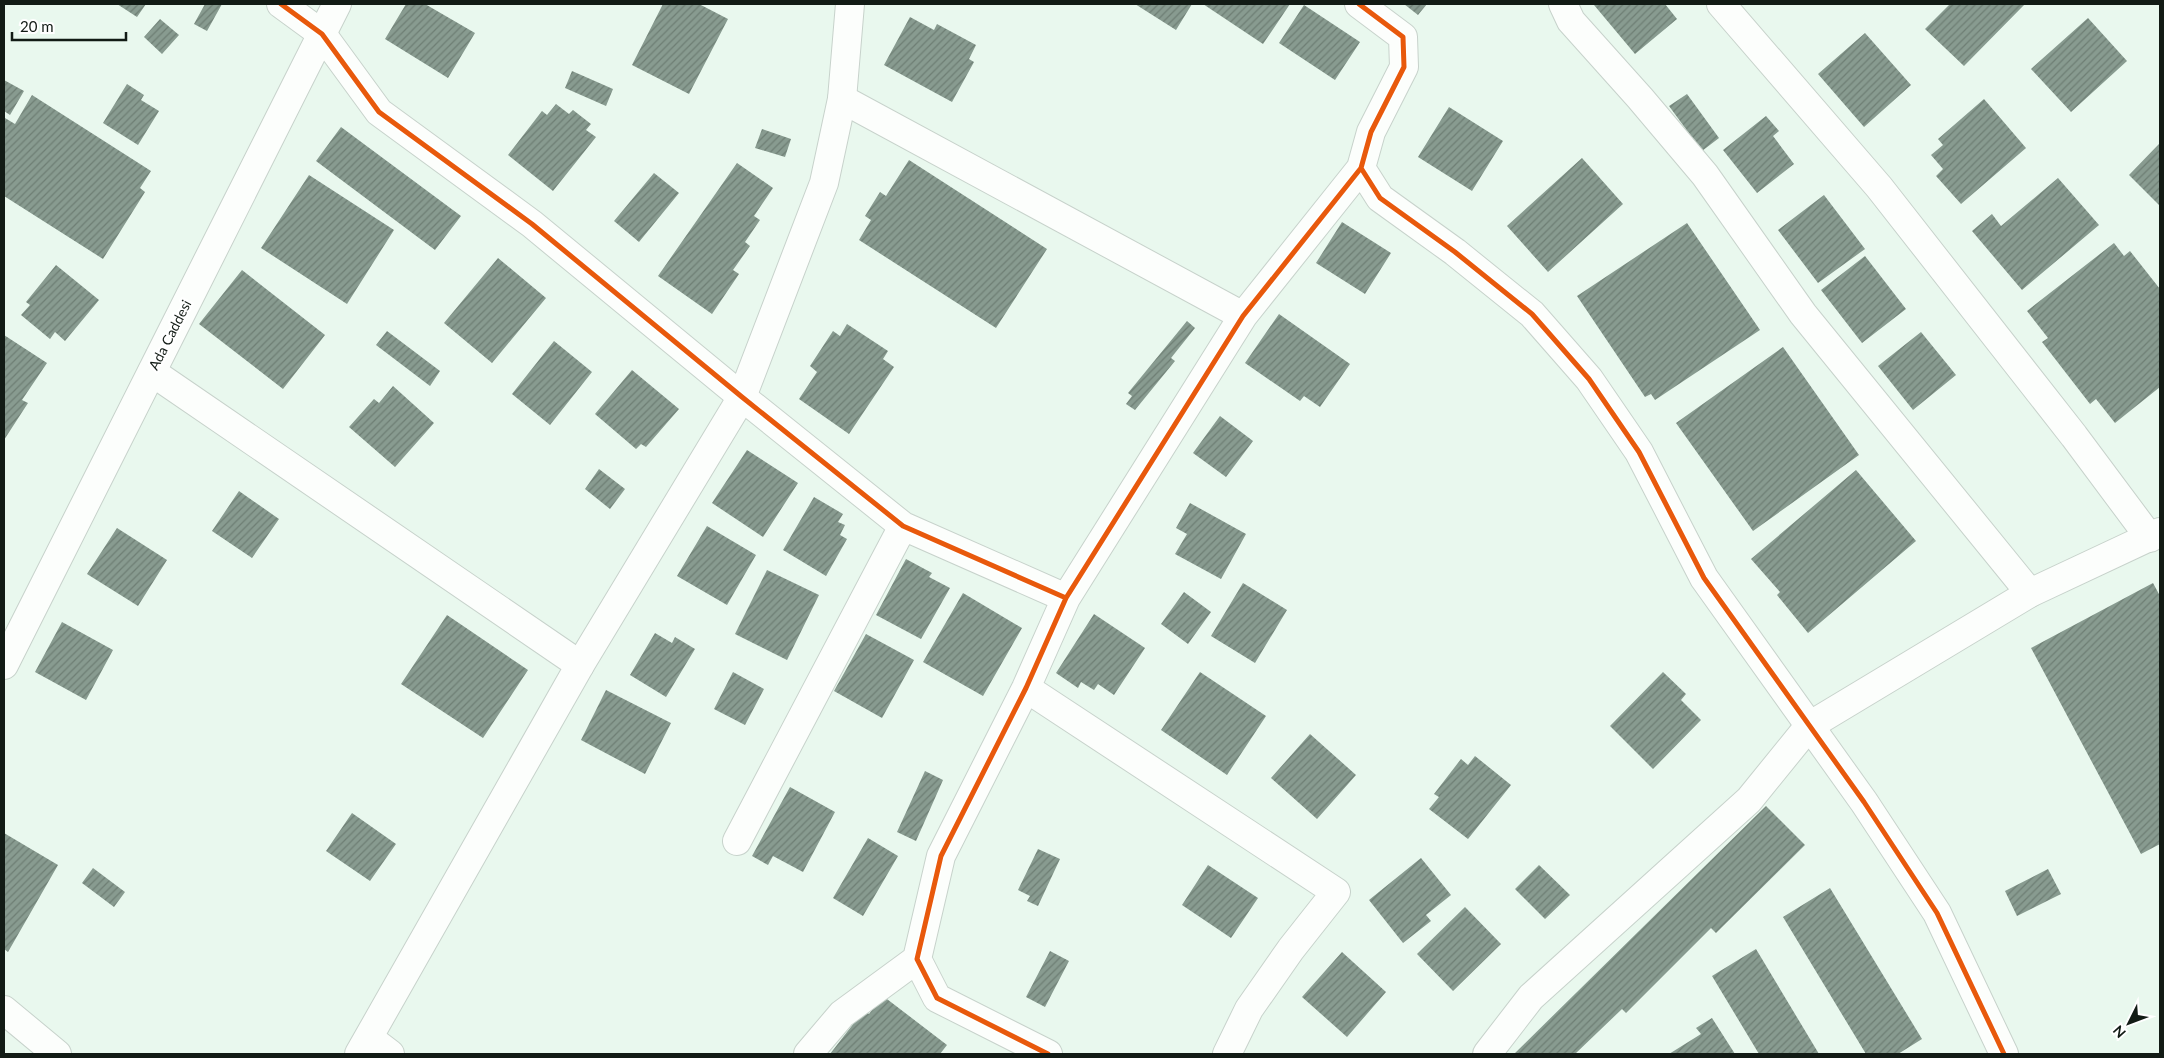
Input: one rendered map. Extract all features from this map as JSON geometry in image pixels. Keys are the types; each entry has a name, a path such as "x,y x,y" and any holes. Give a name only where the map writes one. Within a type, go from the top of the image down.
{"street":[{"path":"280,4 322,34 379,112 532,224 742,397 903,526 1066,598"},
{"name":"Ada Caddesi","path":"7,649 152,372 337,4"},
{"path":"390,1054 364,1046 580,665 742,397 824,183 842,99 850,4"},
{"path":"1048,1054 937,998 918,958 941,856 1026,688 1066,598 1243,316 1361,168 1371,132 1404,67 1403,37 1359,4"},
{"path":"1563,4 1571,21 1640,98 1705,175 1802,314 2030,593"},
{"path":"1487,1054 1532,997 1749,800 1809,726 2030,593 2155,535 2074,436 1880,187 1721,4"},
{"path":"842,99 1243,316"},
{"path":"1361,168 1380,198 1455,252 1532,314 1589,380 1639,452 1704,578 1864,802 1937,913 2004,1054"},
{"path":"152,372 580,665"},
{"path":"737,841 903,526"},
{"path":"1026,688 1336,892 1291,949 1249,1009 1227,1054"},
{"path":"808,1054 842,1014 918,958"},
{"path":"4,1010 57,1054"}],"building":[{"path":"117,4 146,4 137,17"},
{"path":"205,4 222,4 207,31 194,24"},
{"path":"406,4 425,4 475,33 448,78 385,39"},
{"path":"663,4 699,4 728,19 689,94 632,65"},
{"path":"1135,4 1192,4 1176,30"},
{"path":"1203,4 1290,4 1263,44"},
{"path":"1404,4 1427,4 1418,15"},
{"path":"1665,4 1677,19 1635,54 1594,5"},
{"path":"1950,4 2025,4 1964,66 1925,29"},
{"path":"1304,5 1360,42 1335,80 1279,43"},
{"path":"910,17 934,30 937,24 976,45 969,59 974,62 952,102 884,65"},
{"path":"2088,18 2127,61 2071,112 2031,69"},
{"path":"160,19 179,35 162,54 144,37"},
{"path":"1865,33 1911,85 1864,127 1818,74"},
{"path":"572,71 613,89 606,106 565,88"},
{"path":"4,80 24,91 10,115 4,111"},
{"path":"127,84 144,95 141,100 159,111 138,145 103,123"},
{"path":"1687,94 1719,138 1702,151 1669,106"},
{"path":"32,95 151,171 140,188 145,192 103,259 4,196 4,121 5,118 15,124"},
{"path":"1984,99 2026,148 1961,204 1936,176 1943,169 1931,155 1943,145 1938,139"},
{"path":"556,104 569,114 573,110 591,124 586,130 596,137 553,191 508,155 542,111 547,115"},
{"path":"1449,107 1503,141 1472,191 1418,157"},
{"path":"1766,116 1779,131 1773,136 1794,164 1757,193 1723,150"},
{"path":"341,127 461,216 435,250 316,161"},
{"path":"762,129 791,139 785,157 755,148"},
{"path":"2160,143 2160,206 2129,175"},
{"path":"1582,158 1623,204 1548,272 1507,226"},
{"path":"909,160 1047,249 996,328 859,240 871,220 865,216 880,192 886,196"},
{"path":"737,163 773,188 754,216 760,220 745,242 750,246 733,270 739,274 712,314 658,276"},
{"path":"654,173 679,193 639,242 614,221"},
{"path":"309,175 394,230 347,304 261,248"},
{"path":"2058,178 2099,225 2022,290 1972,231 1992,214 2001,226"},
{"path":"1824,195 1865,249 1818,283 1778,230"},
{"path":"1342,222 1391,253 1365,294 1316,263"},
{"path":"1687,223 1760,330 1655,400 1651,394 1645,397 1577,296"},
{"path":"2114,243 2124,256 2130,251 2160,289 2160,387 2115,423 2096,399 2090,404 2042,342 2048,338 2027,311"},
{"path":"1865,256 1906,309 1862,343 1821,290"},
{"path":"498,258 546,298 492,363 444,323"},
{"path":"56,265 99,300 65,341 55,332 50,339 21,315 30,305 26,302"},
{"path":"242,270 325,335 283,389 199,324"},
{"path":"1279,314 1350,364 1320,407 1304,396 1300,401 1245,363"},
{"path":"1187,321 1195,328 1171,358 1175,361 1135,410 1126,404 1132,396 1128,393"},
{"path":"847,324 888,351 883,359 894,367 849,434 799,399 817,372 810,366 833,331 840,336"},
{"path":"387,331 440,371 430,386 376,345"},
{"path":"1921,332 1956,375 1913,410 1878,366"},
{"path":"4,335 47,363 22,400 28,403 4,440"},
{"path":"554,341 592,372 550,425 512,394"},
{"path":"1783,347 1859,455 1753,531 1676,423"},
{"path":"632,370 679,409 646,447 641,444 636,449 595,414"},
{"path":"393,386 434,423 395,467 349,427 374,399 379,403"},
{"path":"1220,416 1253,441 1226,477 1193,453"},
{"path":"747,450 798,483 763,537 712,503"},
{"path":"599,469 625,489 610,509 585,489"},
{"path":"1856,470 1916,541 1808,633 1777,595 1780,592 1751,559"},
{"path":"239,491 279,519 252,558 212,531"},
{"path":"814,497 843,514 838,522 845,525 840,535 847,539 826,576 783,550"},
{"path":"1190,503 1246,534 1221,579 1175,554 1187,534 1176,528"},
{"path":"707,526 756,555 727,605 677,576"},
{"path":"117,528 167,560 138,606 87,574"},
{"path":"906,559 932,573 929,577 950,588 921,639 876,615"},
{"path":"767,570 819,595 787,660 735,634"},
{"path":"1243,583 1287,610 1255,663 1211,636"},
{"path":"2153,583 2160,596 2160,844 2141,854 2031,648"},
{"path":"1184,592 1211,612 1188,644 1161,624"},
{"path":"963,593 1022,628 983,696 923,662"},
{"path":"1094,614 1145,648 1114,695 1098,684 1094,690 1081,682 1078,688 1056,673"},
{"path":"447,615 528,670 483,738 401,684"},
{"path":"62,622 113,650 86,700 35,672"},
{"path":"655,633 672,643 675,637 695,649 666,697 630,675"},
{"path":"866,634 914,660 882,718 834,691"},
{"path":"733,672 764,689 745,725 714,709"},
{"path":"1200,672 1266,716 1227,775 1161,730"},
{"path":"1663,672 1686,694 1681,700 1701,720 1653,769 1610,726"},
{"path":"606,690 671,723 645,774 581,740"},
{"path":"1310,734 1356,775 1317,819 1271,778"},
{"path":"1475,756 1511,785 1468,839 1429,809 1439,797 1434,794 1461,759 1468,765"},
{"path":"925,771 943,780 916,841 897,832"},
{"path":"790,787 835,812 803,872 773,856 768,865 752,856"},
{"path":"1766,806 1805,845 1716,933 1711,928 1626,1013 1622,1009 1575,1054 1514,1054"},
{"path":"352,813 396,844 370,881 326,851"},
{"path":"4,833 58,865 8,952 4,949"},
{"path":"868,838 898,856 863,916 833,898"},
{"path":"1038,849 1060,859 1038,906 1027,901 1030,896 1018,890"},
{"path":"1421,858 1451,895 1426,915 1431,921 1403,943 1369,900"},
{"path":"1208,865 1258,898 1231,938 1182,905"},
{"path":"1539,865 1570,895 1545,919 1515,889"},
{"path":"93,868 125,892 114,907 82,883"},
{"path":"2048,869 2061,894 2017,916 2005,891"},
{"path":"1830,888 1922,1039 1898,1054 1866,1054 1783,917"},
{"path":"1465,907 1501,944 1453,991 1417,954"},
{"path":"1756,949 1819,1054 1759,1054 1712,976"},
{"path":"1050,951 1069,961 1045,1007 1026,997"},
{"path":"1342,952 1386,992 1347,1037 1302,997"},
{"path":"883,996 947,1045 940,1054 830,1054 864,1010 869,1014"},
{"path":"1712,1018 1735,1054 1669,1054 1701,1034 1696,1028"}],"cycle path":[{"path":"281,4 322,34 379,112 532,224 742,397 903,526 1066,598"},
{"path":"1359,4 1403,37 1404,67 1371,132 1361,168 1380,198 1455,252 1532,314 1589,379 1639,452 1704,578 1864,802 1937,913 2004,1054"},
{"path":"1048,1054 937,998 917,959 941,856 1026,688 1066,598 1243,316 1361,168"}]}
